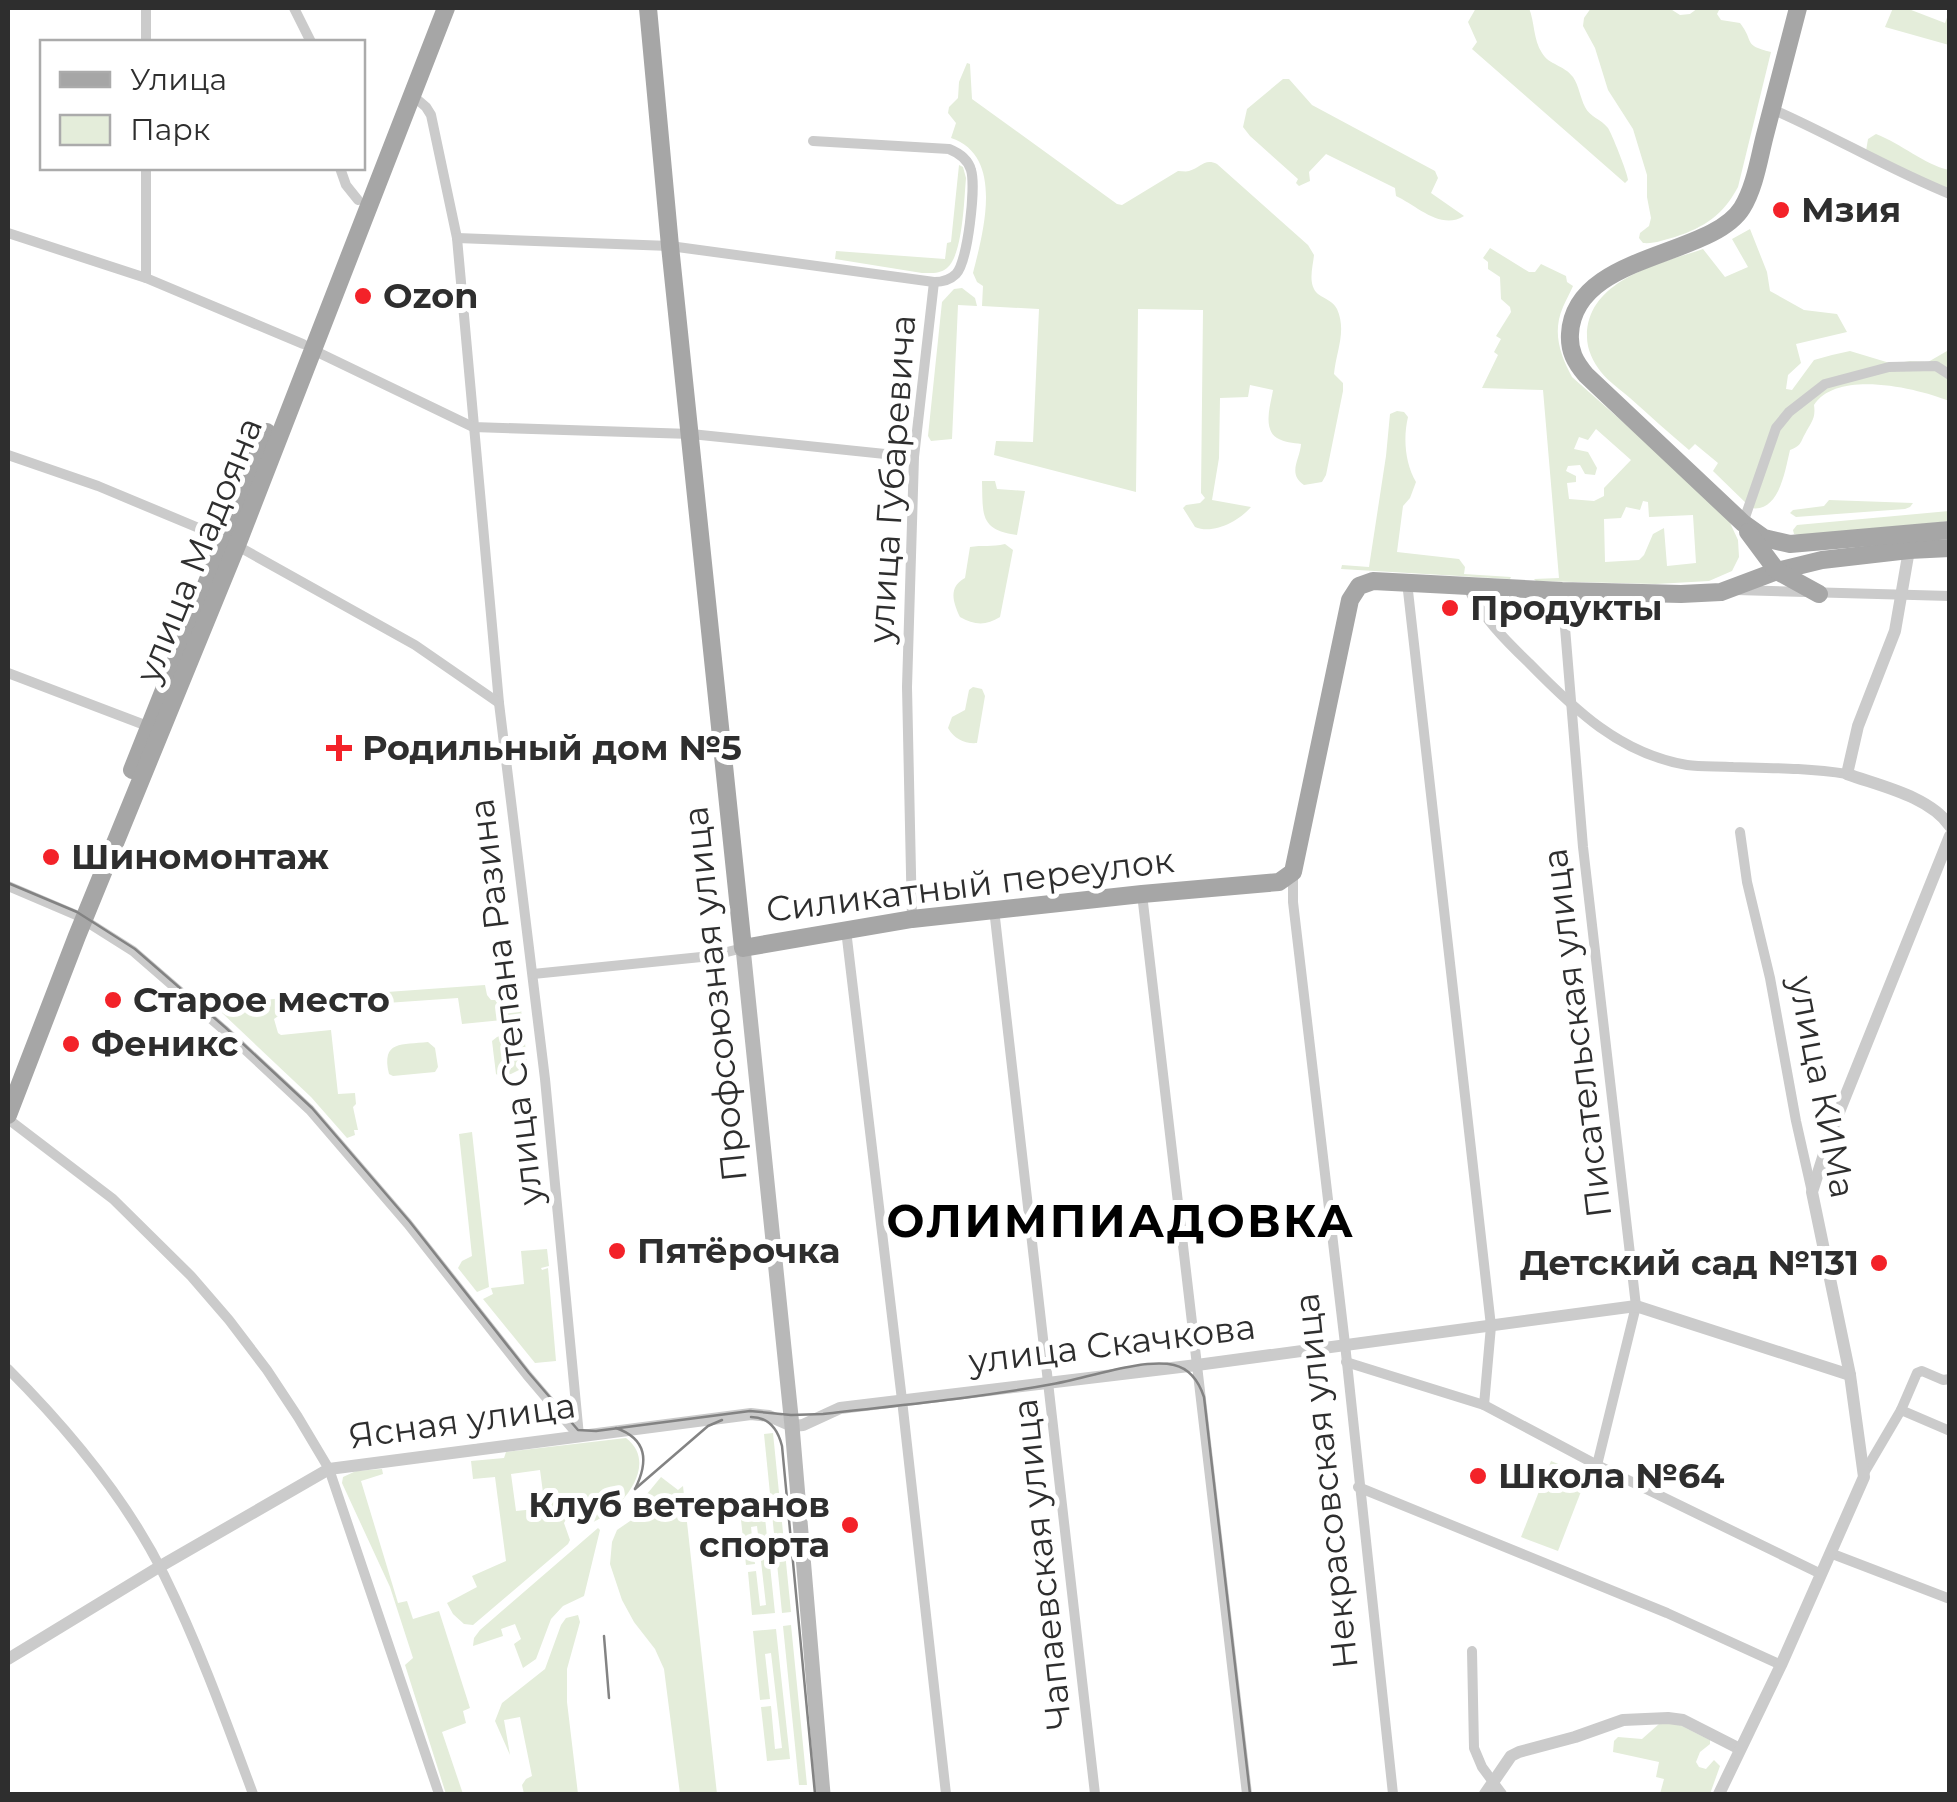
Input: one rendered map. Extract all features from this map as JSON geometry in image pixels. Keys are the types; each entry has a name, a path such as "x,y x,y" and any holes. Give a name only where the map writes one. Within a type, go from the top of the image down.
{"main road":[{"name":"улица Мадояна","path":"308,347 358,200 433,8"},
{"name":"улица Мадояна","path":"8,1087 80,918 446,8"},
{"name":"Профсоюзная улица","path":"648,8 792,1426 823,1794"},
{"path":"1798,8 1748,196 1735,218 1714,232 1636,263 1603,282 1577,309 1570,331 1571,350 1586,375 1756,533 1775,542 1802,544 1950,530"},
{"path":"1743,522 1776,571 1819,594"},
{"path":"1729,590 1750,565 1743,522"},
{"name":"улица Мадояна","path":"8,1117 150,727 231,542"},
{"path":"1802,544 1795,551 1796,566 1819,594"},
{"path":"1407,582 1681,594 1729,590 1776,571 1822,560 1950,548"},
{"name":"Некрасовская улица","path":"1294,872 1350,600 1359,586 1374,581 1407,582"},
{"name":"Силикатный переулок","path":"743,948 912,920 1279,882 1294,872"}],"street":[{"path":"146,8 146,40"},
{"path":"294,8 310,40"},
{"name":"улица Степана Разина","path":"411,94 432,115 457,238 499,703 533,974 578,1436"},
{"path":"1772,109 1909,178 1950,194"},
{"name":"улица Губаревича","path":"813,141 949,148 965,158 973,180 963,264 952,278 934,282 914,458 907,687 912,920"},
{"path":"146,170 146,278"},
{"path":"341,170 358,200"},
{"path":"8,233 146,278 308,347 473,427 690,434 914,458"},
{"path":"457,238 670,246 934,282"},
{"path":"1743,522 1776,428 1789,412 1825,384 1889,367 1936,366 1950,375"},
{"path":"8,454 98,486 231,542 415,645 499,703"},
{"path":"1847,774 1858,726 1895,631 1908,550"},
{"path":"1407,582 1491,1326 1484,1405"},
{"path":"1466,586 1503,638 1570,704 1614,738 1676,762 1847,774 1930,805 1950,826"},
{"path":"1729,590 1950,596"},
{"name":"Писательская улица","path":"1562,591 1583,847 1636,1306 1597,1465"},
{"path":"8,673 150,727"},
{"name":"улица КИМа","path":"1740,832 1747,882 1850,1375 1864,1473"},
{"path":"1812,1192 1831,1132 1950,836"},
{"name":"Некрасовская улица","path":"1294,872 1292,902 1393,1794"},
{"path":"8,886 80,918 133,952 310,1110 408,1224 578,1436"},
{"path":"1142,894 1248,1794"},
{"name":"Чапаевская улица","path":"994,910 1095,1794"},
{"path":"846,930 946,1794"},
{"name":"Силикатный переулок","path":"533,974 711,956 743,948"},
{"path":"8,1117 112,1199 191,1276 268,1370 330,1469 439,1794"},
{"name":"улица Скачкова","path":"792,1426 840,1408 1636,1306 1850,1375"},
{"path":"1346,1362 1484,1405 1821,1574"},
{"path":"8,1369 99,1473 159,1567 202,1660 254,1794"},
{"path":"1720,1794 1864,1473 1919,1371 1950,1379"},
{"path":"1901,1410 1950,1431"},
{"name":"Ясная улица","path":"8,1659 330,1469 751,1414 774,1417 792,1426"},
{"path":"1358,1486 1667,1613 1780,1664"},
{"path":"1830,1554 1950,1599"},
{"path":"1472,1651 1474,1748 1482,1767 1502,1794"},
{"path":"1485,1794 1511,1756 1635,1718 1679,1719 1740,1749"}],"green space":[{"path":"1476,8 1529,8 1542,53 1573,77 1587,110 1608,128 1627,176 1625,183 1472,49 1477,42 1468,22"},
{"path":"1591,8 1669,8 1680,15 1698,8 1720,8 1717,14 1721,20 1740,23 1752,45 1771,52 1738,187 1712,219 1695,229 1655,242 1643,243 1639,238 1651,218 1647,175 1633,129 1608,90 1595,48 1583,26"},
{"path":"1893,8 1906,8 1945,23 1949,12 1949,45 1885,27"},
{"path":"967,63 972,99 1117,204 1122,205 1178,171 1213,162 1308,245 1314,255 1313,285 1318,294 1335,306 1341,325 1334,374 1343,383 1343,391 1322,482 1304,485 1296,476 1301,444 1272,434 1269,416 1273,390 1250,385 1248,397 1220,398 1219,458 1212,500 1251,507 1225,525 1195,527 1183,508 1205,498 1201,493 1203,310 1138,309 1136,492 994,455 996,441 1033,442 1039,309 982,306 983,286 973,273 985,217 984,178 979,161 968,147 951,138 956,123 948,113 958,98 959,82"},
{"path":"1283,79 1289,79 1312,105 1435,171 1438,178 1431,193 1464,216 1446,220 1429,215 1396,196 1395,188 1326,154 1309,172 1310,181 1299,186 1298,179 1243,127 1247,109"},
{"path":"1876,134 1949,170 1949,191 1866,151 1868,139"},
{"path":"959,165 966,178 962,226 947,268 922,273 835,259 836,251 945,259 947,243 951,242"},
{"path":"1750,229 1770,291 1804,310 1837,314 1847,332 1796,344 1801,363 1788,375 1786,389 1792,390 1814,360 1832,355 1850,351 1893,364 1928,362 1949,352 1949,401 1878,385 1840,387 1825,394 1814,405 1814,417 1801,442 1790,450 1774,497 1761,508 1751,508 1713,471 1718,463 1695,444 1689,450 1608,379 1593,360 1587,337 1590,317 1599,301 1629,276 1703,249 1725,277 1748,267 1732,239"},
{"path":"1490,248 1529,272 1535,272 1541,264 1566,276 1573,286 1560,316 1558,334 1572,377 1725,512 1738,540 1739,557 1732,571 1709,581 1656,584 1534,579 1559,578 1543,390 1482,388 1498,355 1494,352 1501,339 1496,336 1511,312 1501,299 1500,277 1488,269 1483,258","holes":["1596,429 1631,460 1604,488 1604,496 1594,501 1569,499 1567,483 1576,482 1576,476 1566,471 1568,466 1580,465 1585,474 1595,475 1597,468 1588,452 1574,449 1579,437 1588,440","1643,501 1648,502 1649,517 1693,515 1696,563 1667,566 1664,528 1653,534 1639,560 1605,562 1604,519 1621,518 1626,507 1640,510"]},
{"path":"962,288 975,298 977,306 958,305 952,439 931,441 928,436 942,302 954,289"},
{"path":"1397,411 1408,417 1406,450 1416,482 1403,506 1397,552 1459,559 1465,567 1464,574 1510,579 1341,569 1342,565 1369,567 1390,414"},
{"path":"982,481 995,481 997,489 1025,491 1017,535 989,524"},
{"path":"1829,500 1913,503 1905,509 1796,517 1790,513 1824,506"},
{"path":"1949,511 1949,521 1799,535 1793,530 1797,525"},
{"path":"1005,544 1013,550 1000,617 980,623 960,617 954,590 965,578 970,547"},
{"path":"973,687 982,689 985,696 977,743 968,743 948,728 952,717 965,710"},
{"path":"485,985 491,1000 520,1000 522,1018 462,1024 458,998 372,1004 373,993"},
{"path":"285,998 289,1008 274,1019 278,1033 331,1030 338,1094 355,1093 355,1135 347,1138 311,1097 220,1011 226,1003"},
{"path":"520,1029 524,1031 527,1066 499,1076 492,1041"},
{"path":"428,1042 435,1048 435,1072 389,1074 391,1050 402,1044"},
{"path":"472,1132 489,1287 477,1292 458,1268 472,1256 459,1134"},
{"path":"547,1249 549,1266 541,1268 548,1268 556,1361 535,1363 483,1299 493,1294 491,1288 524,1284 521,1251"},
{"path":"773,1433 791,1612 782,1613 764,1434"},
{"path":"626,1438 636,1450 639,1463 629,1492 618,1504 605,1515 578,1527 568,1516 564,1523 568,1544 473,1625 464,1624 447,1603 477,1587 472,1576 506,1561 495,1477 473,1479 471,1461 504,1458 506,1452","holes":["540,1470 545,1508 516,1511 511,1474"]},
{"path":"1551,1461 1587,1476 1558,1551 1521,1537"},
{"path":"382,1469 383,1474 361,1481 398,1603 407,1601 413,1619 439,1611 470,1708 463,1711 466,1723 442,1732 463,1794 446,1794 405,1665 413,1658 390,1587 342,1483 343,1477 356,1471"},
{"path":"661,1477 678,1490 683,1486 717,1794 680,1794 664,1669 622,1600 610,1564 617,1530 633,1519 642,1500"},
{"path":"764,1508 775,1613 752,1615 748,1572 756,1571 760,1606 766,1605 757,1526 751,1527 755,1564 746,1565 740,1511"},
{"path":"598,1528 584,1596 563,1606 551,1619 536,1659 523,1668 514,1644 521,1639 515,1624 501,1629 503,1636 473,1646 480,1630"},
{"path":"578,1615 580,1622 567,1669 567,1702 578,1794 524,1794 522,1785 532,1776 520,1717 504,1720 510,1755 495,1721 502,1703 545,1669 566,1618"},
{"path":"791,1625 807,1785 799,1785 783,1626"},
{"path":"776,1629 790,1759 767,1761 761,1707 771,1706 775,1749 782,1748 771,1653 765,1654 770,1699 760,1700 753,1631"},
{"path":"1674,1722 1710,1740 1696,1762 1706,1769 1714,1760 1720,1766 1710,1794 1660,1794 1664,1779 1656,1777 1659,1762 1613,1752 1618,1737 1642,1739 1659,1724"}],"tram line":[{"path":"8,883 77,912 135,949 312,1108 578,1430 750,1411 823,1414 910,1404 1025,1389 1147,1364 1174,1365 1190,1373 1204,1397 1250,1794"},
{"path":"751,1417 772,1425 782,1446 815,1794"},
{"path":"635,1489 708,1426 722,1420"},
{"path":"616,1428 634,1438 642,1452 642,1469 635,1489"},
{"path":"604,1636 609,1698"}],"place":[{"name":"Мзия","path":"1781,210"},
{"name":"Ozon","path":"363,296"},
{"name":"Продукты","path":"1450,608"},
{"name":"Родильный дом №5","path":"339,748"},
{"name":"Шиномонтаж","path":"51,857"},
{"name":"Старое место","path":"113,1000"},
{"name":"Феникс","path":"71,1044"},
{"name":"Пятёрочка","path":"617,1251"},
{"name":"Детский сад №131","path":"1879,1263"},
{"name":"Школа №64","path":"1478,1476"},
{"name":"Клуб ветеранов спорта","path":"850,1525"}],"district":[{"name":"ОЛИМПИАДОВКА","path":"1121,1221"}]}
